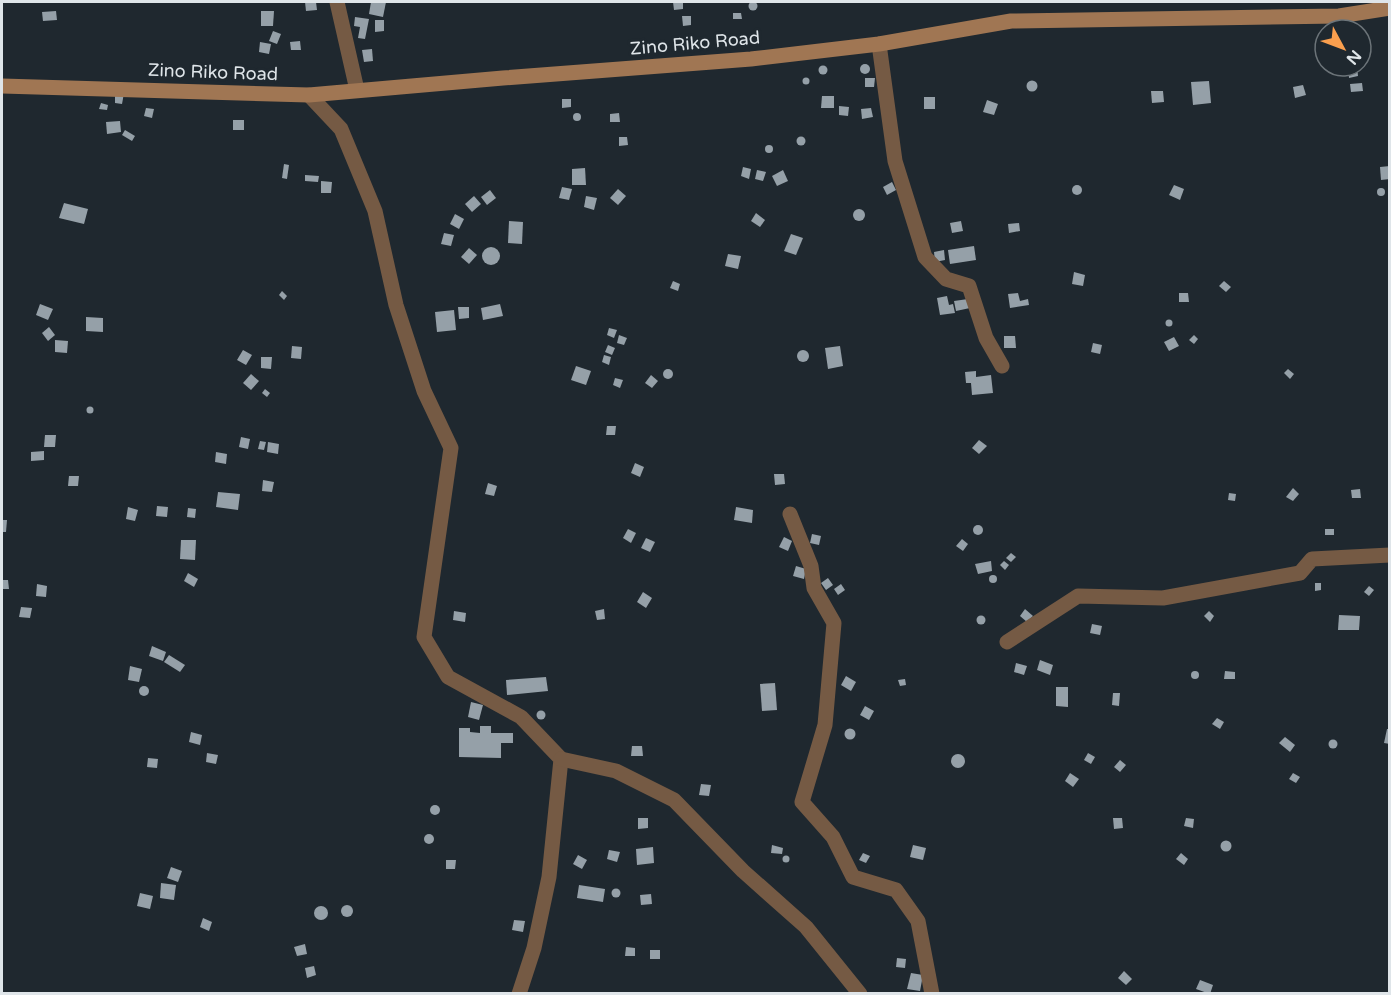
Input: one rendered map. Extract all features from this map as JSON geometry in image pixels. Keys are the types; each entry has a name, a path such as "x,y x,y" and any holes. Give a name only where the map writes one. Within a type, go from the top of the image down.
{"street":[{"path":"337,2 357,90"},
{"name":"Zino Riko Road","path":"2,86 309,95 751,59 879,44 1011,21 1339,16 1389,8"},
{"path":"879,44 895,161 925,257 946,279 969,286 986,338 1002,366"},
{"path":"309,95 341,129 375,211 399,316 424,391 451,448 424,637 448,677 521,717 561,759 616,771 674,800 743,871 806,927 860,993"},
{"path":"790,514 811,566 814,588 834,623 825,725 802,802 833,837 853,877 896,891 918,921 932,993"},
{"path":"1007,642 1077,596 1163,598 1300,573 1312,559 1389,555"},
{"path":"519,993 534,948 549,877 561,759"}],"building":[{"path":"753,1 758,6 753,11 748,6"},
{"path":"305,2 316,2 317,10 306,11"},
{"path":"371,2 386,2 383,17 369,14"},
{"path":"673,2 683,2 683,9 674,10"},
{"path":"56,11 57,20 43,21 42,12"},
{"path":"261,11 274,11 273,26 261,26"},
{"path":"733,13 741,13 742,19 733,19"},
{"path":"682,16 691,16 691,25 683,26"},
{"path":"355,17 369,19 365,39 358,38 360,27 354,26"},
{"path":"375,20 384,20 384,31 375,32"},
{"path":"273,31 281,34 277,44 269,41"},
{"path":"300,41 301,50 291,50 290,42"},
{"path":"260,42 271,44 269,54 259,52"},
{"path":"372,49 373,61 364,62 362,50"},
{"path":"865,64 870,69 865,74 860,69"},
{"path":"823,65 828,70 823,75 818,70"},
{"path":"806,78 809,81 806,84 803,81"},
{"path":"865,78 875,78 874,87 865,87"},
{"path":"1032,81 1036,82 1036,90 1032,91 1028,90 1027,86 1028,82"},
{"path":"1209,81 1211,103 1193,105 1191,82"},
{"path":"1362,83 1363,91 1351,92 1350,84"},
{"path":"1303,85 1306,95 1295,98 1293,87"},
{"path":"1151,91 1163,91 1164,102 1152,103"},
{"path":"115,93 124,93 122,104 115,103"},
{"path":"822,96 834,96 834,108 821,108"},
{"path":"924,97 935,97 935,109 924,109"},
{"path":"562,99 571,99 571,107 562,108"},
{"path":"987,100 998,104 994,115 983,112"},
{"path":"101,103 108,105 107,110 99,109"},
{"path":"839,106 849,107 848,116 839,115"},
{"path":"146,108 154,109 152,118 144,116"},
{"path":"871,108 873,117 862,119 861,109"},
{"path":"577,113 581,117 577,121 573,117"},
{"path":"619,113 620,122 610,122 610,114"},
{"path":"233,120 244,120 244,130 233,130"},
{"path":"120,121 121,132 107,134 106,122"},
{"path":"125,130 135,136 132,141 122,135"},
{"path":"801,136 806,141 801,146 796,141"},
{"path":"619,137 627,137 628,145 619,146"},
{"path":"769,145 773,149 769,153 765,149"},
{"path":"284,164 289,165 287,179 282,178"},
{"path":"1390,166 1390,179 1381,180 1380,167"},
{"path":"743,167 751,169 749,179 741,176"},
{"path":"585,168 586,185 572,185 572,169"},
{"path":"757,170 766,172 763,181 755,179"},
{"path":"783,170 788,181 777,186 772,176"},
{"path":"305,175 319,176 318,182 305,181"},
{"path":"321,181 332,182 331,193 321,193"},
{"path":"892,182 896,190 887,195 883,187"},
{"path":"1077,185 1081,186 1081,194 1077,195 1073,194 1072,190 1073,186"},
{"path":"1174,185 1184,189 1180,200 1169,195"},
{"path":"562,187 572,189 569,200 559,198"},
{"path":"1381,188 1385,192 1381,196 1377,192"},
{"path":"618,189 626,196 618,205 610,198"},
{"path":"490,190 496,198 487,205 481,197"},
{"path":"474,196 481,204 472,212 465,204"},
{"path":"586,196 597,198 594,210 584,207"},
{"path":"64,203 88,209 84,224 59,218"},
{"path":"861,209 864,210 864,220 857,221 854,220 853,213 854,210"},
{"path":"756,213 765,220 760,227 751,221"},
{"path":"455,214 464,219 459,229 450,224"},
{"path":"509,221 523,222 522,244 508,243"},
{"path":"961,221 963,231 952,233 950,223"},
{"path":"1019,223 1020,231 1009,233 1008,224"},
{"path":"444,233 454,235 451,246 441,244"},
{"path":"791,234 803,238 796,255 784,251"},
{"path":"974,246 976,260 950,264 948,250"},
{"path":"491,247 497,250 500,256 497,262 491,265 485,262 482,256 485,250"},
{"path":"469,248 477,255 469,264 461,257"},
{"path":"944,250 945,260 935,262 934,252"},
{"path":"728,254 741,256 738,269 725,266"},
{"path":"1074,272 1085,275 1083,286 1072,284"},
{"path":"673,281 680,284 678,291 670,288"},
{"path":"1224,281 1231,287 1226,292 1219,286"},
{"path":"282,291 287,296 284,300 279,295"},
{"path":"1018,293 1020,301 1028,299 1029,305 1010,308 1008,294"},
{"path":"1179,293 1188,293 1189,302 1179,302"},
{"path":"947,296 949,305 953,304 955,313 940,315 937,298"},
{"path":"968,299 970,308 956,311 954,301"},
{"path":"40,304 53,309 48,320 36,315"},
{"path":"500,304 503,316 483,320 481,308"},
{"path":"458,307 469,307 469,318 459,319"},
{"path":"454,310 456,330 437,332 435,312"},
{"path":"86,317 103,318 103,332 86,331"},
{"path":"1169,319 1173,323 1169,327 1165,323"},
{"path":"49,327 55,335 48,341 42,333"},
{"path":"609,328 617,330 614,338 607,335"},
{"path":"619,335 627,338 624,345 617,343"},
{"path":"1194,335 1198,339 1194,344 1189,340"},
{"path":"1004,336 1015,336 1016,348 1004,348"},
{"path":"1174,337 1179,346 1169,351 1164,342"},
{"path":"55,340 68,341 67,353 55,352"},
{"path":"1093,343 1102,345 1100,354 1091,352"},
{"path":"608,345 615,348 612,355 605,352"},
{"path":"292,346 302,347 301,359 291,358"},
{"path":"840,346 843,366 828,369 825,348"},
{"path":"243,350 252,355 246,365 237,360"},
{"path":"805,350 808,351 808,361 801,362 798,361 797,354 798,351"},
{"path":"604,355 611,357 609,365 602,362"},
{"path":"261,357 272,357 271,369 261,368"},
{"path":"576,366 591,371 586,385 571,380"},
{"path":"668,369 672,370 672,378 668,379 664,378 663,374 664,370"},
{"path":"1288,369 1294,374 1290,379 1284,373"},
{"path":"976,371 976,377 991,375 993,393 972,395 971,383 966,383 965,372"},
{"path":"251,374 259,381 251,390 243,383"},
{"path":"651,375 658,381 652,388 645,383"},
{"path":"615,378 623,380 620,388 613,385"},
{"path":"265,389 270,393 267,397 262,393"},
{"path":"90,407 93,410 90,413 87,410"},
{"path":"607,426 616,426 615,435 606,435"},
{"path":"45,435 56,435 55,447 44,447"},
{"path":"241,437 250,439 248,449 239,447"},
{"path":"979,440 987,446 979,454 972,448"},
{"path":"260,441 266,442 264,450 258,449"},
{"path":"268,442 279,444 278,454 267,452"},
{"path":"44,451 44,460 31,461 31,452"},
{"path":"216,452 227,454 226,464 215,462"},
{"path":"635,463 644,467 640,477 631,473"},
{"path":"774,474 784,474 785,484 775,485"},
{"path":"69,476 79,476 78,486 68,486"},
{"path":"263,480 274,482 272,492 262,491"},
{"path":"488,483 497,486 494,496 485,494"},
{"path":"1293,488 1299,494 1293,501 1286,497"},
{"path":"1360,489 1361,498 1352,498 1351,490"},
{"path":"218,492 240,494 238,510 216,507"},
{"path":"1229,493 1236,494 1235,501 1228,500"},
{"path":"157,506 168,507 167,517 156,516"},
{"path":"128,507 138,510 135,521 126,519"},
{"path":"736,507 753,510 752,523 734,520"},
{"path":"188,508 196,509 195,518 187,517"},
{"path":"2,520 7,520 6,532 2,532"},
{"path":"978,525 983,530 978,535 973,530"},
{"path":"628,529 636,533 631,543 623,538"},
{"path":"1325,529 1334,529 1334,535 1325,535"},
{"path":"812,534 821,536 819,545 810,543"},
{"path":"784,537 792,541 788,551 779,547"},
{"path":"646,538 655,542 650,552 641,548"},
{"path":"962,539 968,544 963,551 956,546"},
{"path":"181,540 196,540 195,560 180,559"},
{"path":"1011,553 1016,557 1011,562 1006,558"},
{"path":"991,561 992,571 978,574 975,564"},
{"path":"1004,561 1009,565 1005,570 1000,565"},
{"path":"796,566 806,569 804,579 793,576"},
{"path":"188,573 198,579 194,587 184,581"},
{"path":"993,575 997,579 993,583 989,579"},
{"path":"828,578 833,585 826,590 821,583"},
{"path":"2,580 8,580 9,589 2,589"},
{"path":"1315,583 1321,583 1321,590 1315,591"},
{"path":"37,584 47,586 46,597 36,596"},
{"path":"841,584 845,590 838,595 834,589"},
{"path":"1369,586 1374,590 1369,596 1364,592"},
{"path":"643,592 652,598 646,608 637,602"},
{"path":"21,607 32,608 30,618 19,617"},
{"path":"604,609 605,619 597,620 595,611"},
{"path":"1025,609 1033,616 1027,622 1020,616"},
{"path":"454,611 466,613 465,622 453,620"},
{"path":"1209,611 1214,616 1210,622 1204,616"},
{"path":"981,615 986,620 981,625 976,620"},
{"path":"1339,615 1360,616 1359,630 1338,630"},
{"path":"1092,624 1102,626 1100,635 1090,633"},
{"path":"152,646 166,652 163,661 149,656"},
{"path":"169,655 185,665 180,672 164,662"},
{"path":"1040,660 1053,665 1050,675 1037,670"},
{"path":"1016,663 1027,666 1024,675 1014,672"},
{"path":"130,666 142,669 139,682 128,680"},
{"path":"1195,671 1199,675 1195,679 1191,675"},
{"path":"1225,671 1235,672 1235,679 1224,679"},
{"path":"846,676 856,682 851,691 841,685"},
{"path":"546,677 548,691 507,695 506,680"},
{"path":"905,679 906,685 900,686 898,680"},
{"path":"775,683 777,710 762,711 760,684"},
{"path":"144,686 149,691 144,696 139,691"},
{"path":"1056,687 1068,687 1068,707 1056,706"},
{"path":"1113,693 1120,693 1119,706 1112,705"},
{"path":"471,702 483,705 479,720 468,717"},
{"path":"865,706 874,711 869,720 860,715"},
{"path":"541,711 545,715 541,719 537,715"},
{"path":"1217,718 1224,722 1220,729 1212,724"},
{"path":"480,726 491,726 491,733 513,733 513,743 501,743 501,758 459,757 459,728 470,728 470,732 480,733"},
{"path":"850,729 854,730 854,738 850,739 846,738 845,734 846,730"},
{"path":"1387,729 1390,729 1390,744 1384,743"},
{"path":"191,732 202,735 200,745 189,742"},
{"path":"1285,737 1295,745 1290,752 1279,743"},
{"path":"1333,739 1338,744 1333,749 1328,744"},
{"path":"632,746 642,746 643,756 631,756"},
{"path":"207,753 218,755 216,764 206,762"},
{"path":"1088,753 1095,757 1091,764 1084,760"},
{"path":"958,754 963,756 965,761 963,766 958,768 953,766 951,761 953,756"},
{"path":"148,758 158,759 157,768 147,767"},
{"path":"1120,760 1126,765 1120,772 1114,767"},
{"path":"1070,773 1079,779 1073,787 1065,781"},
{"path":"1293,773 1300,777 1296,783 1289,779"},
{"path":"701,784 711,785 709,796 699,795"},
{"path":"435,805 440,810 435,815 430,810"},
{"path":"638,818 648,818 648,828 638,829"},
{"path":"1113,818 1122,818 1123,828 1114,829"},
{"path":"1186,818 1194,819 1193,828 1184,826"},
{"path":"429,834 433,835 433,843 429,844 425,843 424,839 425,835"},
{"path":"1226,841 1230,842 1230,850 1226,851 1222,850 1221,846 1222,842"},
{"path":"772,845 783,848 782,854 771,853"},
{"path":"913,845 926,848 923,860 910,857"},
{"path":"653,847 654,863 637,865 636,849"},
{"path":"609,850 620,852 617,862 607,859"},
{"path":"863,853 870,856 866,863 859,860"},
{"path":"1181,853 1188,859 1184,865 1176,859"},
{"path":"578,855 587,860 582,869 573,864"},
{"path":"786,856 789,859 786,862 783,859"},
{"path":"446,860 456,860 455,869 446,869"},
{"path":"171,867 182,871 178,882 167,878"},
{"path":"161,883 176,885 174,900 160,898"},
{"path":"579,885 605,889 603,902 577,898"},
{"path":"616,888 621,893 616,898 611,893"},
{"path":"140,893 153,896 150,909 137,906"},
{"path":"651,894 652,904 641,905 640,895"},
{"path":"347,905 353,911 347,917 341,911"},
{"path":"318,906 324,906 328,913 324,920 318,920 314,916 314,910"},
{"path":"203,918 212,922 209,931 200,927"},
{"path":"514,920 525,921 523,932 512,930"},
{"path":"305,944 307,954 297,956 294,947"},
{"path":"626,947 635,948 635,956 625,956"},
{"path":"650,950 660,950 660,959 650,959"},
{"path":"897,958 906,959 905,968 896,967"},
{"path":"314,966 316,975 307,978 305,968"},
{"path":"1124,971 1132,979 1126,985 1118,978"},
{"path":"911,973 923,975 920,991 907,989"},
{"path":"1200,980 1213,985 1210,994 1196,989"}]}
